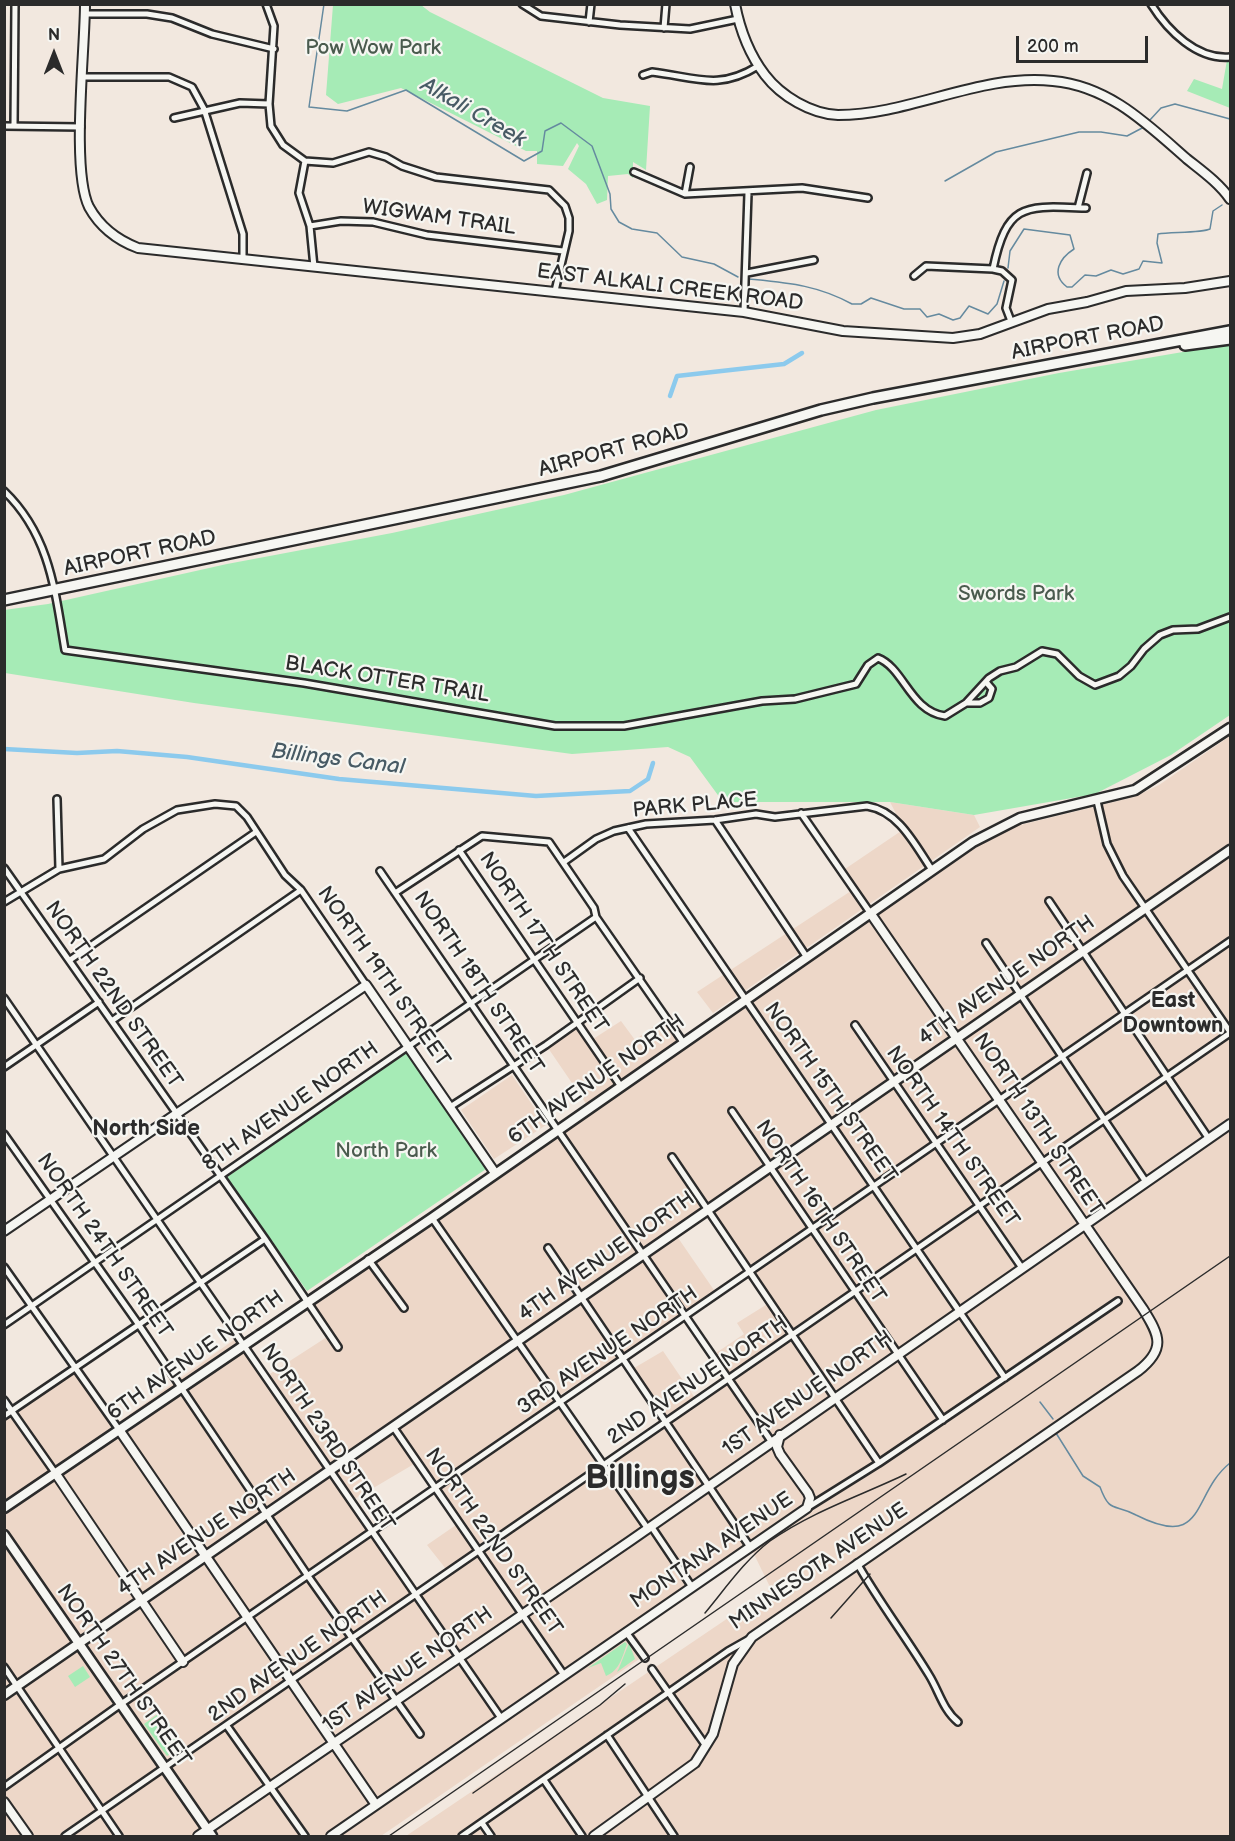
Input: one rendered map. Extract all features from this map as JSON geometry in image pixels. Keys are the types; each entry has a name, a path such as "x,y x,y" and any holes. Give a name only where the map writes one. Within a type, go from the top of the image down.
{"highway":[{"name":"AIRPORT ROAD","path":"4,600 602,476 821,410 873,398 1230,331"},
{"path":"1147,347 1230,339"}],"main road":[{"name":"6TH AVENUE NORTH","path":"4,1508 120,1431 368,1259 432,1218 620,1085 973,842 1006,824 1036,814 1135,790 1230,728"},
{"name":"4TH AVENUE NORTH","path":"4,1695 1230,850"},
{"name":"NORTH 27TH STREET","path":"4,1535 209,1833"}],"street":[{"path":"14,126 15,4"},
{"path":"4,126 82,127 85,4"},
{"path":"266,4 274,26 269,104 271,126 282,145 305,161 333,163 369,152 436,177 549,190 565,206 569,218 569,231 555,291"},
{"path":"522,4 541,16 664,28 710,27 738,19"},
{"path":"589,22 591,4"},
{"path":"664,28 666,4"},
{"path":"735,4 745,42 758,66 769,81 790,98 811,109 837,115 867,112 1004,83 1033,80 1086,87 1118,102 1151,127 1228,196"},
{"path":"1151,4 1189,47 1222,58 1230,57"},
{"path":"85,14 147,14 172,18 212,34 274,50"},
{"path":"643,75 652,72 720,82 739,77 758,66"},
{"path":"83,76 169,76 192,87 204,109 243,234 243,260"},
{"path":"174,118 204,109 240,103 269,104"},
{"name":"EAST ALKALI CREEK ROAD","path":"82,127 84,191 88,205 104,227 118,238 138,248 744,312 843,331 953,338 980,334 1048,309 1087,302 1126,291 1193,287 1230,281"},
{"path":"305,161 299,193 310,226 314,268"},
{"path":"685,194 690,167"},
{"path":"634,172 685,194 802,188 868,198"},
{"path":"1078,208 1087,173"},
{"path":"744,312 748,192"},
{"path":"993,268 1003,236 1019,213 1036,206 1086,208"},
{"name":"WIGWAM TRAIL","path":"310,226 341,221 373,222 427,236 563,251"},
{"path":"747,273 814,260"},
{"path":"914,276 926,266 993,268 1002,271 1012,280 1006,308 1011,321"},
{"path":"4,491 18,504 45,550 55,590"},
{"name":"BLACK OTTER TRAIL","path":"55,590 65,650 292,681 555,726 624,726 762,701 795,699 856,684 868,665 878,658 893,668 910,694 935,715 945,716 966,703"},
{"path":"986,682 992,689 989,698 973,705 966,703 986,682 1000,671 1016,667 1042,651 1057,654 1078,676 1095,685 1119,675 1131,666 1144,649 1160,635 1173,630 1197,629 1230,617"},
{"path":"4,902 59,869 57,799"},
{"path":"1097,801 1107,844 1123,876 1230,1032"},
{"name":"NORTH 19TH STREET","path":"59,869 104,859 142,829 177,810 215,804 236,806 285,876 301,890 410,1045 495,1173"},
{"name":"PARK PLACE","path":"564,862 596,839 628,828 669,820 715,820 756,814 775,817 867,806 882,808 904,829 932,870"},
{"name":"NORTH 13TH STREET","path":"801,813 1143,1309"},
{"path":"715,820 806,956"},
{"name":"NORTH 15TH STREET","path":"628,828 1005,1378"},
{"path":"70,960 256,832"},
{"path":"395,893 482,836 549,842 594,908 596,917 683,1042"},
{"name":"NORTH 17TH STREET","path":"459,850 620,1085"},
{"name":"NORTH 22ND STREET","path":"4,868 113,1020 338,1347"},
{"name":"NORTH 18TH STREET","path":"380,871 771,1441"},
{"path":"113,1020 301,890"},
{"path":"1049,900 1209,1139"},
{"name":"8TH AVENUE NORTH","path":"4,1325 596,917"},
{"name":"3RD AVENUE NORTH","path":"4,1787 121,1704 185,1665 248,1617 1063,1059 1230,941"},
{"path":"986,943 1146,1182"},
{"path":"450,1107 578,1023 640,978"},
{"path":"4,1231 366,985"},
{"name":"NORTH 23RD STREET","path":"4,998 501,1719"},
{"path":"4,1067 99,1002"},
{"name":"NORTH 14TH STREET","path":"855,1025 1022,1268"},
{"name":"2ND AVENUE NORTH","path":"65,1836 856,1293 1230,1032"},
{"name":"NORTH 16TH STREET","path":"732,1111 768,1167 943,1420"},
{"name":"1ST AVENUE NORTH","path":"198,1836 209,1833 270,1787 649,1528 758,1450 1230,1124"},
{"name":"NORTH 24TH STREET","path":"4,1134 52,1199 308,1576 355,1638 420,1734"},
{"path":"672,1158 879,1463"},
{"path":"432,1218 692,1587"},
{"path":"4,1416 265,1239"},
{"path":"548,1248 710,1484 750,1547"},
{"path":"368,1259 404,1308"},
{"path":"4,1267 120,1431 376,1805"},
{"name":"MONTANA AVENUE","path":"331,1836 807,1508 879,1463 1118,1301"},
{"name":"MINNESOTA AVENUE","path":"462,1836 1147,1364 1155,1354 1158,1340 1153,1325 1143,1309"},
{"path":"4,1400 185,1665"},
{"name":"NORTH 22ND STREET","path":"394,1428 564,1675"},
{"path":"780,1435 777,1447 780,1454 808,1493 813,1497 823,1498"},
{"path":"758,1450 771,1449 780,1454"},
{"path":"807,1508 810,1498 808,1493"},
{"path":"857,1563 873,1593 929,1676 941,1701 958,1722"},
{"path":"626,1632 645,1658"},
{"path":"594,1836 695,1763 707,1746 717,1723 733,1664 752,1637"},
{"path":"4,1667 119,1836"},
{"path":"652,1669 707,1746"},
{"path":"227,1726 304,1836"},
{"path":"607,1735 647,1799 674,1836"},
{"path":"544,1780 582,1836"},
{"path":"4,1802 28,1836"},
{"path":"482,1823 491,1836"}],"shaded area":[{"path":"1230,736 1230,1836 406,1836 771,1589 750,1546 630,1627 648,1653 381,1836 5,1836 4,1400 11,1410 75,1370 113,1426 238,1337 265,1377 330,1335 308,1301 970,849 1004,829 1134,797 1159,785","holes":["706,1210 769,1303 737,1323 744,1334 713,1355 730,1379 697,1401 663,1351 629,1371 665,1419 598,1464 554,1399 716,1293 674,1232","414,1464 456,1525 427,1545 446,1569 416,1589 353,1500"]},
{"path":"890,802 974,815 980,827 713,1013 697,992 857,887 845,869 904,829"},
{"path":"666,1017 683,1042 589,1108 546,1045 578,1023 590,1041 621,1021 635,1040"},
{"path":"512,1075 546,1125 494,1159 461,1110"}],"green space":[{"name":"Pow Wow Park","path":"333,5 421,5 430,12 603,98 650,106 646,170 633,162 633,178 628,174 608,176 607,200 597,204 586,184 568,169 579,146 577,143 563,166 537,164 537,151 526,151 401,88 338,104 326,95"},
{"path":"1227,60 1230,60 1230,108 1187,91 1194,79 1222,89"},
{"name":"Swords Park","path":"1230,344 1230,715 1171,755 1095,794 974,815 890,802 723,802 690,757 668,747 572,754 194,703 5,673 4,610 48,604 227,564 392,533 564,495 876,410 1059,373"},
{"name":"North Park","path":"407,1051 486,1169 307,1291 227,1177"},
{"path":"625,1642 627,1644 620,1663 611,1673 606,1676 601,1663 588,1668"},
{"path":"629,1643 635,1659 617,1672 619,1668"},
{"path":"83,1666 90,1677 75,1687 68,1676"},
{"path":"161,1712 183,1744 167,1756 144,1724"}],"waterway":[{"name":"Alkali Creek","path":"324,4 309,107 347,111 406,90 524,161 542,151 545,131 561,123 592,146 610,194 611,209 619,222 632,229 657,233 682,257 714,264 738,277"},
{"name":"Billings Canal","path":"1149,121 1161,108 1175,104 1230,119"},
{"name":"Billings Canal","path":"945,181 996,152 1079,132 1101,132 1127,136 1144,127"},
{"name":"Alkali Creek","path":"1008,268 1010,251 1024,229 1070,235 1074,249 1061,262 1058,272 1067,287 1072,287 1085,275 1096,276 1111,270 1123,274 1139,269 1143,261 1162,263 1157,243 1158,234 1210,229 1213,211 1222,205"},
{"name":"Alkali Creek","path":"749,279 815,289 852,304 861,304 871,298 904,309 920,309 927,317 939,314 953,320 960,318 969,306 988,314 997,304 1004,281"},
{"name":"Billings Canal","path":"670,396 677,376 784,364 802,353"},
{"name":"Billings Canal","path":"4,749 77,753 117,751 187,757 339,779 536,796 630,791 648,779 653,763"},
{"path":"1040,1402 1053,1419"},
{"path":"1056,1433 1083,1476 1100,1487 1110,1505 1159,1524 1175,1526 1187,1523 1218,1476 1230,1463"}],"tunnel":[{"path":"645,1658 652,1669"}],"railway":[{"path":"389,1836 1230,1256"},
{"path":"705,1613 744,1566 770,1541 820,1512 906,1474"},
{"path":"831,1618 870,1574"},
{"path":"473,1793 600,1705 625,1684"}],"district":[{"name":"East Downtown","path":"1173,1014"},
{"name":"North Side","path":"146,1129"},
{"name":"Billings","path":"640,1480"}]}
